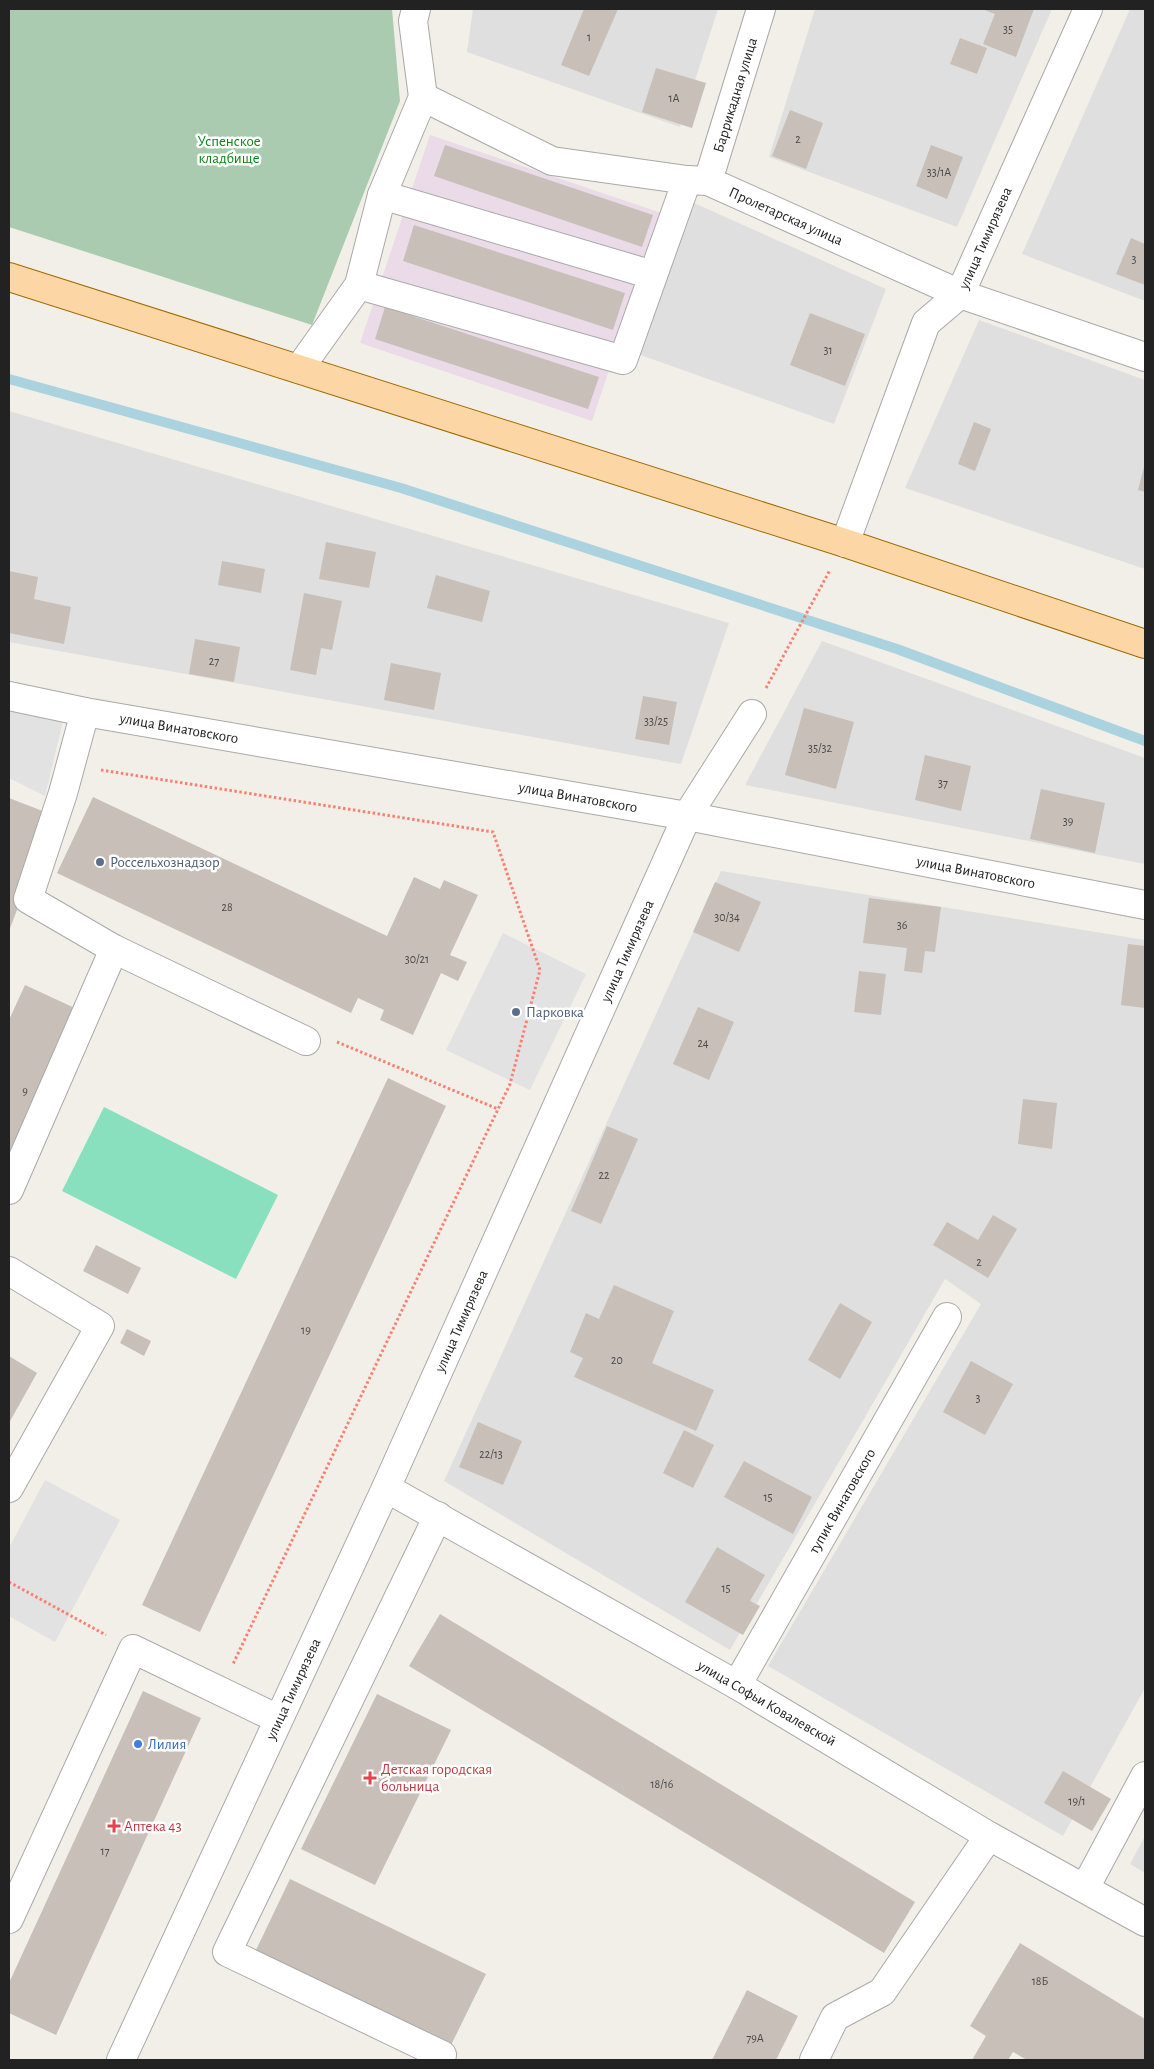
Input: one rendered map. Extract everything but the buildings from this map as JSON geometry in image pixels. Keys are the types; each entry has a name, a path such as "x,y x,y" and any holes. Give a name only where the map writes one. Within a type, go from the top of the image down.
{"main road":[{"path":"9,277 845,543 1145,644"}],"street":[{"path":"299,369 359,285 382,195 423,97 413,21 416,9"},
{"name":"Баррикадная улица","path":"359,285 622,360 653,275 698,181 761,9"},
{"name":"улица Тимирязева","path":"845,543 926,323 960,294 1088,9"},
{"name":"Пролетарская улица","path":"423,97 552,162 698,181 960,294 1145,357"},
{"path":"382,195 653,275"},
{"name":"улица Винатовского","path":"9,696 85,712 687,816 1145,905"},
{"path":"85,712 63,793 28,899 114,949 306,1041"},
{"name":"улица Тимирязева","path":"121,2060 386,1488 687,816 752,714"},
{"path":"9,1190 114,949"},
{"path":"9,1271 100,1326 9,1488"},
{"name":"тупик Винатовского","path":"737,1685 947,1317"},
{"name":"улица Софьи Ковалевской","path":"386,1488 737,1685 990,1836 1145,1922"},
{"path":"438,1516 227,1952 442,2055"},
{"path":"9,1919 133,1649 278,1719"},
{"path":"1085,1888 1145,1776"},
{"path":"814,2060 835,2017 882,1992 990,1836"}],"path":[{"path":"752,714 819,591"},
{"path":"70,765 493,832 540,970 510,1084 220,1691"},
{"path":"306,1041 340,1042 498,1109"},
{"path":"9,1582 133,1649"}],"shaded area":[{"path":"473,9 718,9 680,127 467,52"},
{"path":"815,9 1052,9 957,227 769,157"},
{"path":"1130,9 1145,9 1145,301 1022,254"},
{"path":"430,135 662,213 592,421 360,343"},
{"path":"694,203 886,289 834,424 635,353"},
{"path":"979,320 1145,380 1145,569 905,488"},
{"path":"9,411 729,623 681,764 9,642"},
{"path":"822,641 1145,758 1145,864 745,785"},
{"path":"9,710 63,721 45,796 9,778"},
{"path":"721,871 1145,940 1145,1688 1063,1836 768,1666 981,1304 945,1279 730,1650 444,1481"},
{"name":"Парковка","path":"503,933 586,974 530,1090 446,1050"},
{"path":"45,1480 120,1520 55,1642 9,1616 9,1548"},
{"path":"1145,1836 1145,1873 1130,1864"}],"green space":[{"name":"Успенское кладбище","path":"9,9 392,9 400,101 312,325 9,227"},
{"path":"104,1107 278,1195 236,1279 62,1191"}],"waterway":[{"path":"9,379 401,488 897,649 1145,741"}],"place":[{"name":"Россельхознадзор","path":"100,862"},
{"name":"Парковка","path":"516,1012"},
{"name":"Лилия","path":"138,1744"},
{"name":"Детская городская больница","path":"370,1778"},
{"name":"Аптека 43","path":"114,1826"}]}
